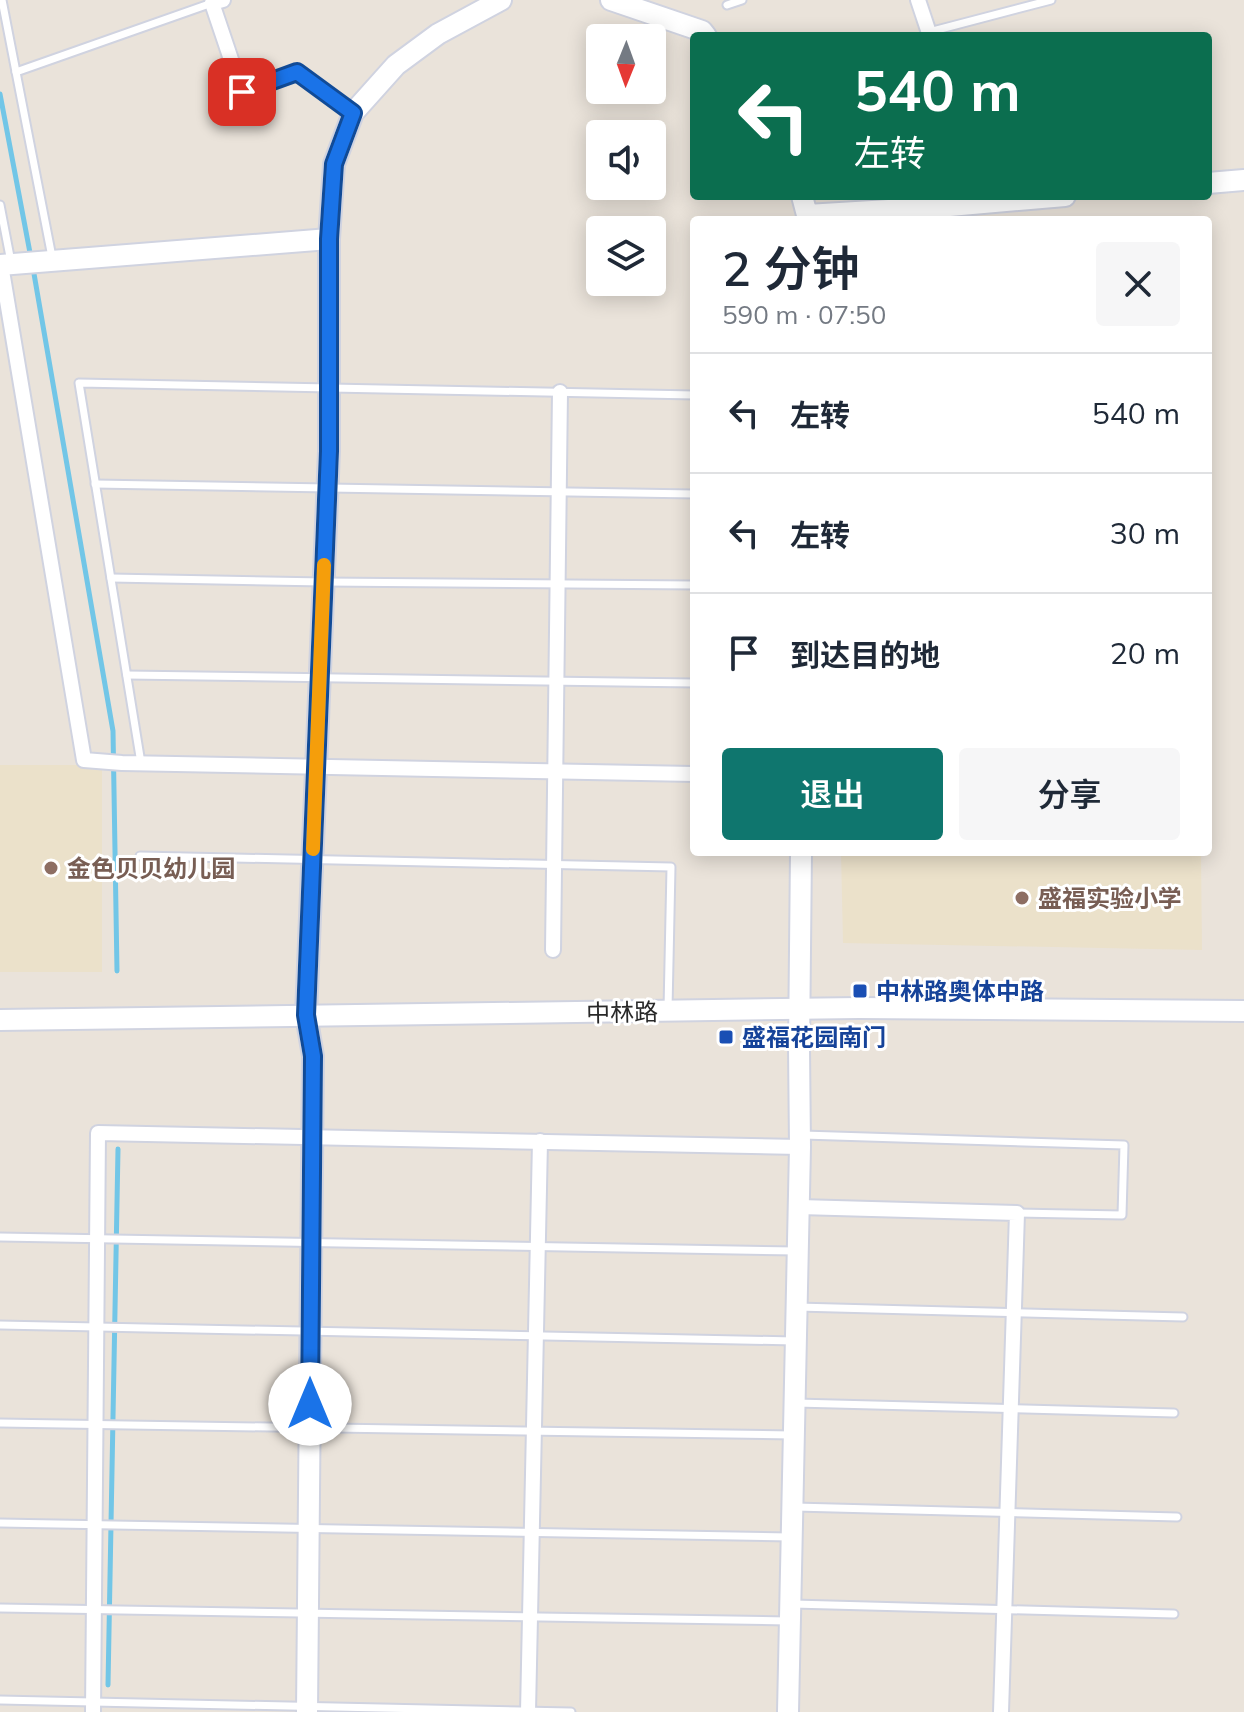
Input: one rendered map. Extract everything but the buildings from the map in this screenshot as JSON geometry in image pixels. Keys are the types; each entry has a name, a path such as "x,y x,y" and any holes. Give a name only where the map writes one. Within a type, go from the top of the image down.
{"street":[{"path":"307,1709 313,1056 306,1015 328,488 329,239 334,164 353,113 396,65 438,34 501,0"},
{"path":"611,0 703,32"},
{"path":"918,0 928,32"},
{"path":"217,2 242,92 297,72 353,113"},
{"path":"1212,183 1244,180"},
{"path":"805,210 976,200"},
{"path":"329,239 21,263 84,760 690,774"},
{"path":"553,950 560,392"},
{"path":"788,1712 799,1207 801,856"},
{"name":"中林路","path":"0,1020 859,1008 1244,1011"},
{"path":"93,1707 98,1609 103,1239 98,1133 540,1141 800,1141"},
{"path":"528,1712 540,1141"},
{"path":"799,1207 1017,1213 1001,1712"}],"lane":[{"path":"2,0 16,72 21,263"},
{"path":"727,5 742,0"},
{"path":"939,32 1051,0"},
{"path":"16,72 217,2"},
{"path":"0,205 21,263"},
{"path":"141,763 79,383 690,395"},
{"path":"95,484 690,494"},
{"path":"111,578 690,585"},
{"path":"127,675 690,683"},
{"path":"140,856 671,867 668,1012"},
{"path":"800,1141 1124,1145 1122,1215 1017,1213"},
{"path":"0,1237 798,1251"},
{"path":"797,1307 1183,1317"},
{"path":"0,1325 796,1341"},
{"path":"795,1403 1174,1413"},
{"path":"0,1423 794,1435"},
{"path":"792,1507 1177,1517"},
{"path":"0,1523 792,1537"},
{"path":"0,1608 530,1617 1004,1610 1174,1614"},
{"path":"0,1700 93,1707 571,1712"}],"shaded area":[{"name":"金色贝贝幼儿园","path":"0,765 102,765 102,972 0,972"},
{"name":"盛福实验小学","path":"841,856 1201,856 1202,950 843,943"}],"waterway":[{"path":"0,94 31,258"},
{"path":"33,268 113,731 117,971"},
{"path":"108,1685 118,1149"}],"slow traffic":[{"path":"313,849 324,565"}],"place":[{"name":"金色贝贝幼儿园","path":"51,868"},
{"name":"盛福实验小学","path":"1022,898"},
{"name":"中林路奥体中路","path":"860,991"},
{"name":"盛福花园南门","path":"726,1037"}],"route":[{"path":"242,92 297,72 353,113 334,164 329,239 329,451 306,1015 313,1056 310,1404"}]}
